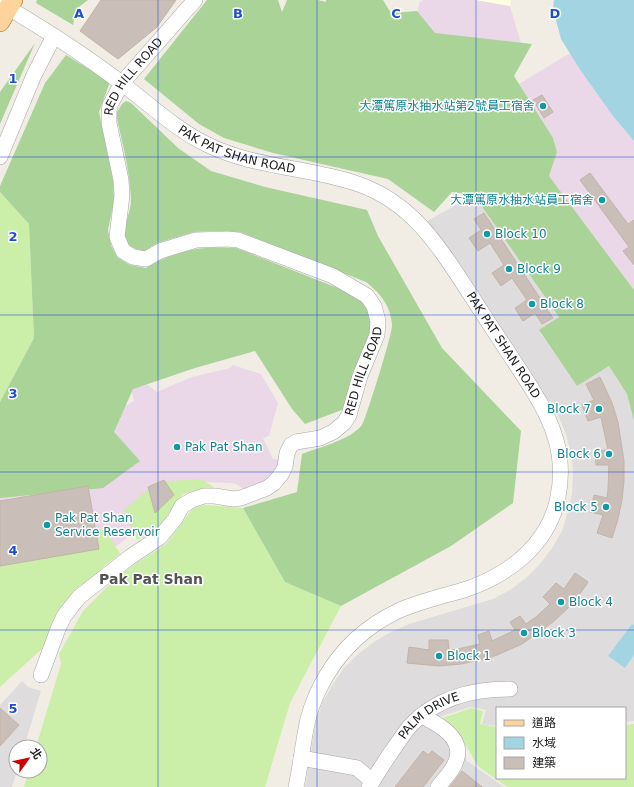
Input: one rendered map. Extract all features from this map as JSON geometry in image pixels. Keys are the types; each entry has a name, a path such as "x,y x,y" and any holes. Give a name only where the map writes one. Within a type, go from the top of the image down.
{"street":[{"name":"RED HILL ROAD","path":"41,676 64,616 79,597 130,557 160,538 175,519 182,506 192,500 204,496 238,499 260,492 274,483 281,476 285,467 287,453 291,445 296,442 329,434 344,424 352,410 360,376 378,331 378,317 374,306 367,296 333,276 238,240 227,238 196,240 160,251 146,259 133,257 123,251 118,243 117,230 122,202 121,180 109,112 113,97 127,87 195,0"},
{"name":"PAK PAT SHAN ROAD","path":"6,8 93,61 196,139 216,149 240,157 323,174 360,184 388,198 408,212 426,231 443,254 538,398 554,431 560,455 561,480 556,506 546,530 530,551 514,565 495,577 467,589 399,611 377,623 355,640 337,660 317,694 308,719 296,787"},
{"path":"0,157 34,75 54,36"},
{"name":"PALM DRIVE","path":"301,758 357,768 371,784 404,733 412,724 438,705 466,693 491,689 510,689"},
{"path":"422,716 436,723 448,733 454,740 457,750 457,761 438,787"}],"shaded area":[{"path":"423,0 476,0 510,6 522,47 415,37 419,3"},
{"path":"476,0 511,0 510,6"},
{"path":"570,53 613,116 634,141 634,290 549,176 557,152 553,138 519,84"},
{"path":"474,195 559,317 539,331 577,386 609,366 627,394 634,421 634,721 626,722 626,707 496,707 496,726 482,724 486,710 471,707 439,717 464,751 467,761 504,787 305,787 316,720 323,702 344,668 358,654 391,632 409,624 493,599 510,590 526,578 540,564 552,548 562,531 568,512 572,493 573,473 571,453 566,434 558,415 427,221"},
{"path":"233,365 261,374 278,403 269,436 263,438 273,459 281,459 277,472 261,485 253,485 244,489 234,483 202,482 174,495 164,480 148,487 152,495 155,513 130,536 99,559 0,599 0,466 104,419 134,401 130,386 144,382 157,392 192,377 230,368"},
{"path":"22,681 28,687 41,691 26,739 8,739 8,779 14,779 12,787 0,787 0,705"}],"green space":[{"path":"37,0 88,0 76,9 73,25 36,3"},
{"path":"207,0 278,0 282,12 287,0 318,0 326,2 326,0 383,0 391,13 417,11 435,33 532,44 514,76 553,138 557,152 549,176 634,290 634,421 627,394 609,366 577,386 539,330 559,317 474,195 452,192 434,212 388,179 273,153 224,138 199,124 144,79"},
{"path":"35,43 0,124 0,92"},
{"path":"66,55 110,82 99,112 113,181 114,201 108,230 111,245 117,257 130,265 146,268 169,257 190,250 200,248 236,248 358,296 366,303 376,326 344,409 305,424 292,409 255,351 195,368 133,389 114,432 140,461 103,488 0,498 0,402 34,338 29,224 0,192 0,186 45,83"},
{"path":"126,101 131,103 178,148 211,171 265,187 367,210 378,236 442,348 521,431 513,503 451,546 341,606 285,582 243,508 297,492 302,454 342,439 350,435 362,425 369,408 388,343 392,325 391,318 384,300 366,282 240,232 194,232 157,243 144,251 136,249 127,243 125,230 131,200 129,178 116,114 122,104"},
{"path":"0,192 29,224 34,338 0,402"},
{"path":"201,479 215,488 205,488 183,494 155,532 137,540 124,510 157,482"},
{"path":"205,505 243,508 285,582 341,606 290,703 265,787 24,787 26,779 48,779 48,739 38,739 61,664 59,654 83,611 115,579 166,544 193,508"},
{"path":"104,527 120,554 104,566 70,601 44,647 0,687 0,559 88,541"},
{"path":"471,708 483,711 480,724 496,727 496,779 626,779 626,725 634,724 634,787 507,787 478,766 459,734 440,719"}],"water":[{"path":"554,0 634,0 634,141 613,116 579,68 561,39 553,9"},
{"path":"632,624 634,625 634,655 625,668 608,656"}],"building":[{"path":"101,0 176,0 157,27 118,59 80,31"},
{"name":"大潭篤原水抽水站第2號員工宿舍","path":"542,95 553,112 544,118 533,100"},
{"name":"大潭篤原水抽水站員工宿舍","path":"590,173 628,224 634,220 634,265 623,251 629,247 580,180"},
{"path":"484,213 553,318 542,324 535,313 523,321 515,308 527,300 512,278 501,286 492,273 504,265 490,243 478,251 469,238 481,230 474,219"},
{"path":"600,377 612,403 618,422 624,461 622,500 612,538 597,533 603,515 590,512 594,495 607,498 609,465 596,465 595,451 608,450 601,417 588,421 582,405 594,400 586,384"},
{"path":"164,480 174,495 155,513 148,487"},
{"name":"Pak Pat Shan Service Reservoir","path":"88,486 99,549 0,566 0,501"},
{"path":"575,573 588,582 582,591 569,607 553,622 522,644 485,659 461,664 439,666 407,663 409,647 429,650 429,640 448,640 449,650 458,649 480,644 478,635 489,631 492,641 515,630 510,622 520,616 526,624 536,617 550,604 543,597 556,583 564,589"},
{"path":"0,708 19,725 0,746"},
{"path":"423,751 428,755 432,751 444,760 423,787 395,787"},
{"path":"462,771 482,787 450,787"}],"place":[{"name":"大潭篤原水抽水站第2號員工宿舍","path":"543,106"},
{"name":"大潭篤原水抽水站員工宿舍","path":"602,200"},
{"name":"Block 10","path":"487,234"},
{"name":"Block 9","path":"509,269"},
{"name":"Block 8","path":"532,304"},
{"name":"Block 7","path":"599,409"},
{"name":"Pak Pat Shan","path":"177,447"},
{"name":"Block 6","path":"609,454"},
{"name":"Block 5","path":"606,507"},
{"name":"Pak Pat Shan Service Reservoir","path":"47,525"},
{"name":"Block 4","path":"561,602"},
{"name":"Block 3","path":"524,633"},
{"name":"Block 1","path":"439,656"}],"district":[{"name":"Pak Pat Shan","path":"151,579"}]}
